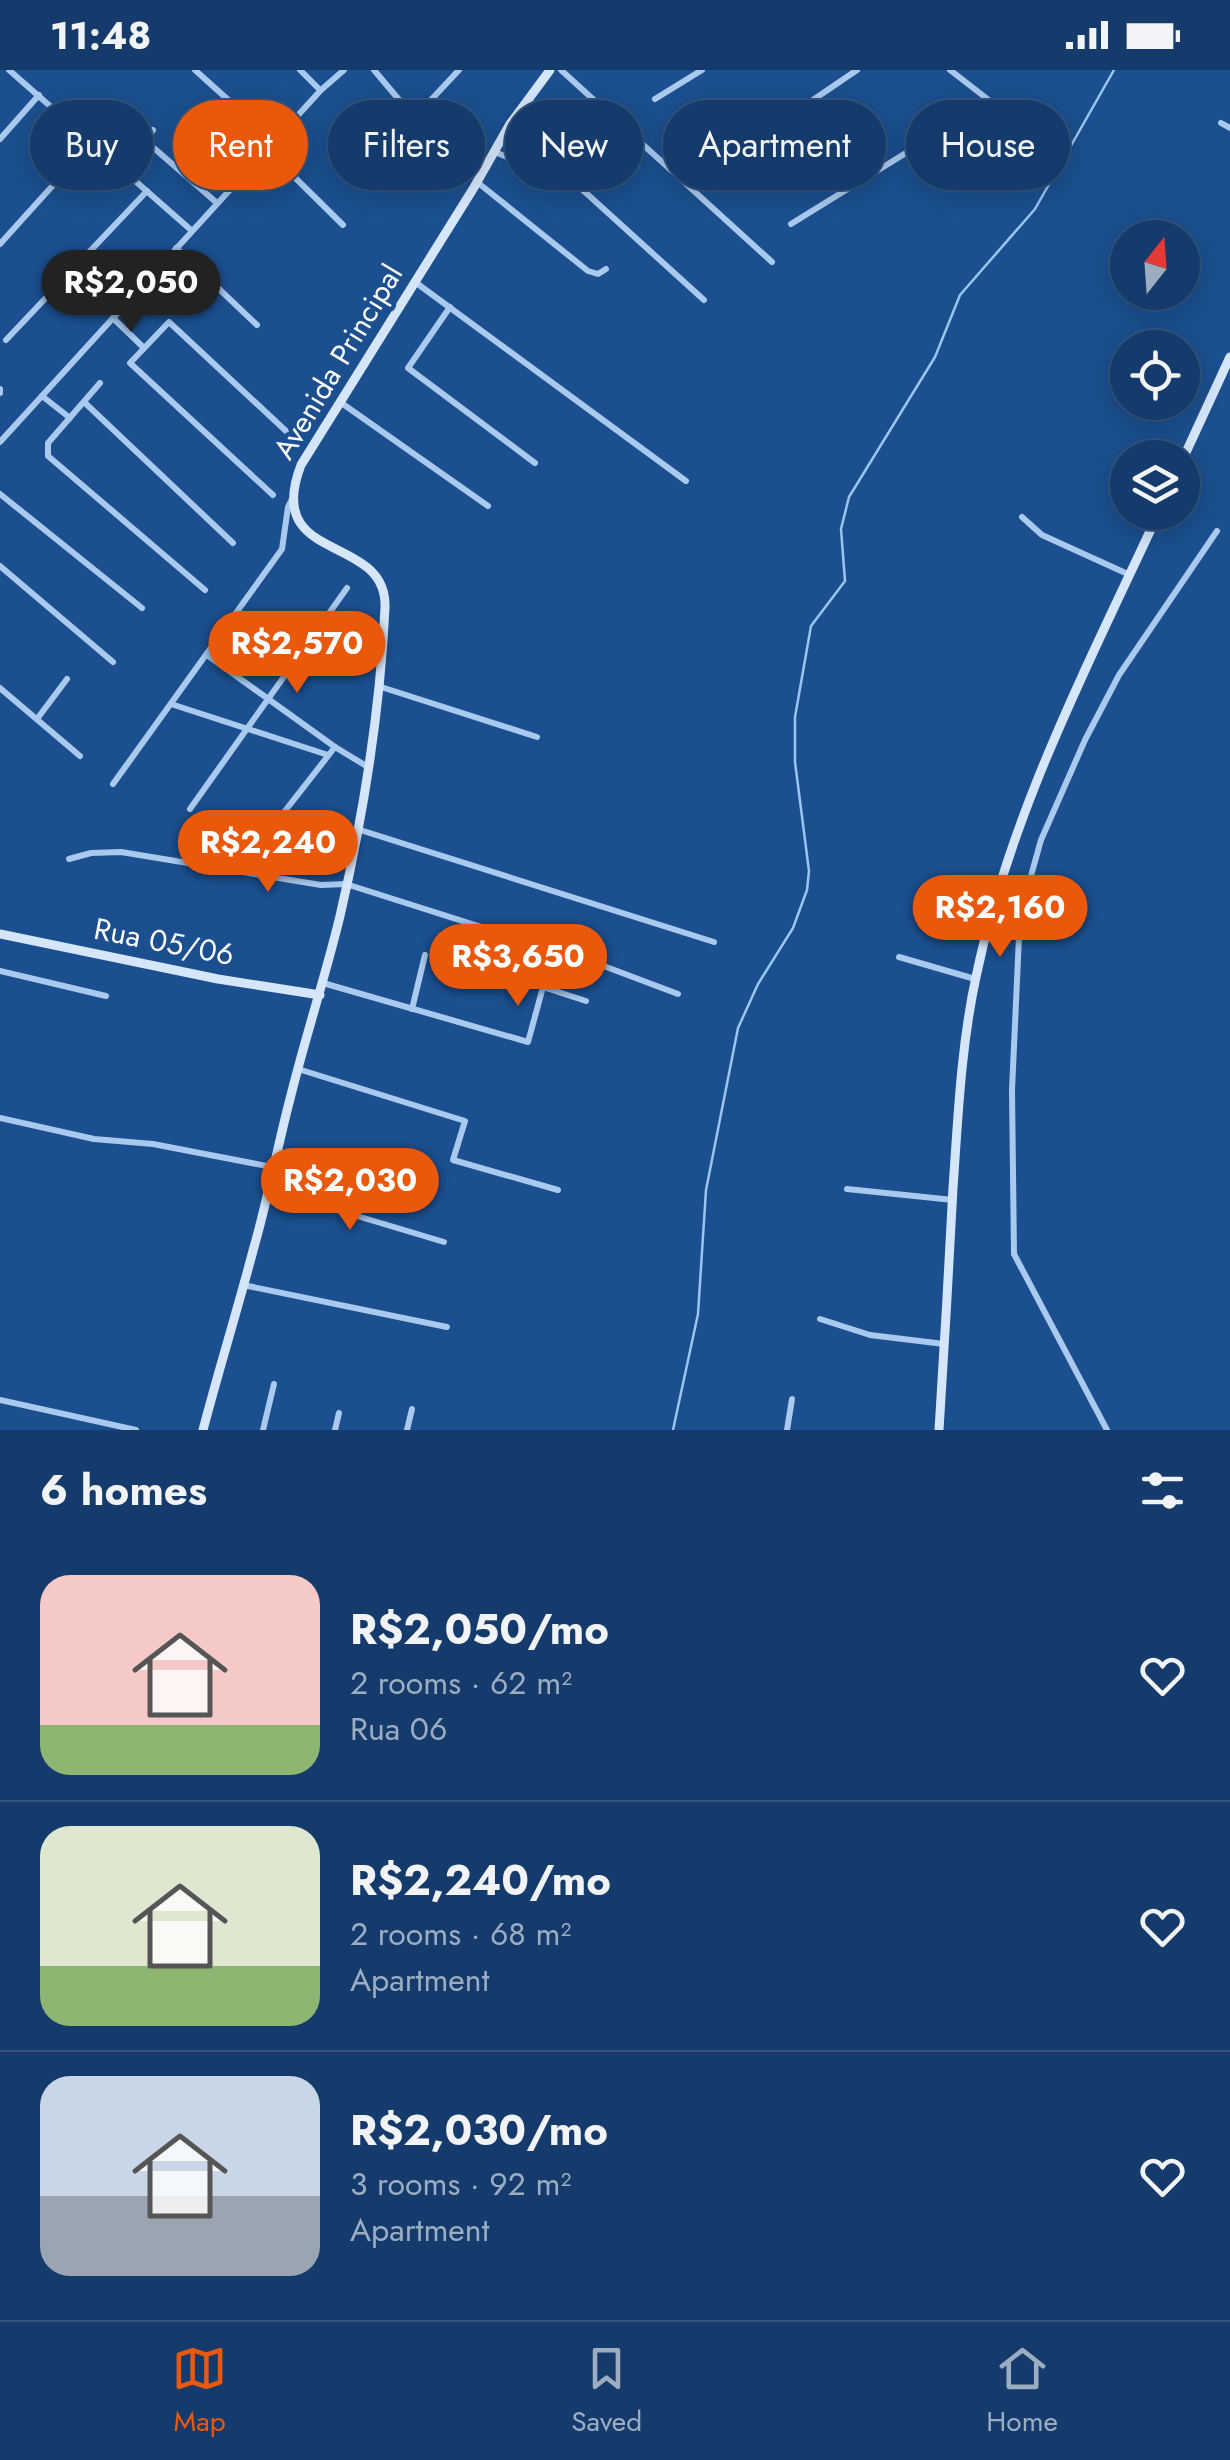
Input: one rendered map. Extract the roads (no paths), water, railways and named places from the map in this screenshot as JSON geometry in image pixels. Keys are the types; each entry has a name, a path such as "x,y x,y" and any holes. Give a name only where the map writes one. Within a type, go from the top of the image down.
{"street":[{"path":"9,70 45,100"},
{"path":"195,70 228,100"},
{"path":"300,70 321,90"},
{"path":"308,105 344,70"},
{"path":"374,70 399,100"},
{"path":"431,100 459,70"},
{"name":"Avenida Principal","path":"528,100 550,70"},
{"path":"561,70 772,262"},
{"path":"655,99 702,70"},
{"path":"813,100 858,70"},
{"path":"791,224 990,101 950,70"},
{"path":"0,139 39,95"},
{"path":"1221,123 1230,128"},
{"name":"Avenida Principal","path":"485,166 505,132"},
{"path":"155,149 217,203"},
{"path":"494,151 505,156"},
{"path":"485,184 588,272 598,274 606,269"},
{"path":"308,189 344,224"},
{"path":"0,244 49,190"},
{"path":"0,442 229,190"},
{"name":"Avenida Principal","path":"203,1430 346,884 368,766 385,606 379,580 360,562 319,543 309,534 298,520 292,498 301,466 471,190"},
{"path":"583,190 704,300"},
{"path":"6,340 147,192 191,230"},
{"path":"176,248 257,325"},
{"path":"415,282 686,481"},
{"path":"450,308 408,368 535,463"},
{"path":"113,318 144,348"},
{"path":"273,495 130,363 169,322 301,445"},
{"path":"1192,440 1230,357"},
{"path":"100,383 48,442 48,456 205,590"},
{"path":"42,396 70,418"},
{"path":"84,402 234,543"},
{"path":"340,402 488,506"},
{"path":"0,494 142,608"},
{"path":"113,784 282,549 292,498"},
{"path":"1022,517 1042,535 1130,575"},
{"path":"939,1430 960,1086 975,979 1009,856 1048,752 1151,530"},
{"path":"1107,1430 1014,1254 1012,1090 1020,915 1041,840 1085,740 1119,675 1218,531"},
{"path":"0,566 113,662"},
{"path":"190,809 347,588"},
{"path":"207,655 334,747 368,766"},
{"path":"37,719 67,679"},
{"path":"377,686 537,736"},
{"path":"0,688 80,756"},
{"path":"171,704 328,755"},
{"path":"268,834 334,747"},
{"path":"356,829 714,942"},
{"path":"69,860 121,852 321,885 346,884 602,964 678,994"},
{"name":"Rua 05/06","path":"0,934 218,980 320,995"},
{"path":"412,1008 424,956"},
{"path":"899,956 975,979"},
{"path":"0,971 106,996"},
{"path":"322,983 528,1042 543,986 586,1002"},
{"path":"298,1069 466,1121 453,1160 558,1190"},
{"path":"0,1118 94,1139 153,1144 272,1167"},
{"path":"267,1189 444,1242"},
{"path":"847,1190 953,1200"},
{"path":"242,1284 447,1327"},
{"path":"820,1320 870,1335 944,1344"},
{"path":"262,1430 274,1384"},
{"path":"787,1430 792,1399"},
{"path":"0,1400 136,1430"},
{"path":"406,1430 412,1409"},
{"path":"335,1430 339,1412"}],"waterway":[{"path":"673,1430 698,1314 706,1190 738,1028 758,984 793,928 807,890 809,871 795,762 795,717 811,626 845,581 841,529 849,497 935,357 960,295 1035,209 1114,70"}]}
